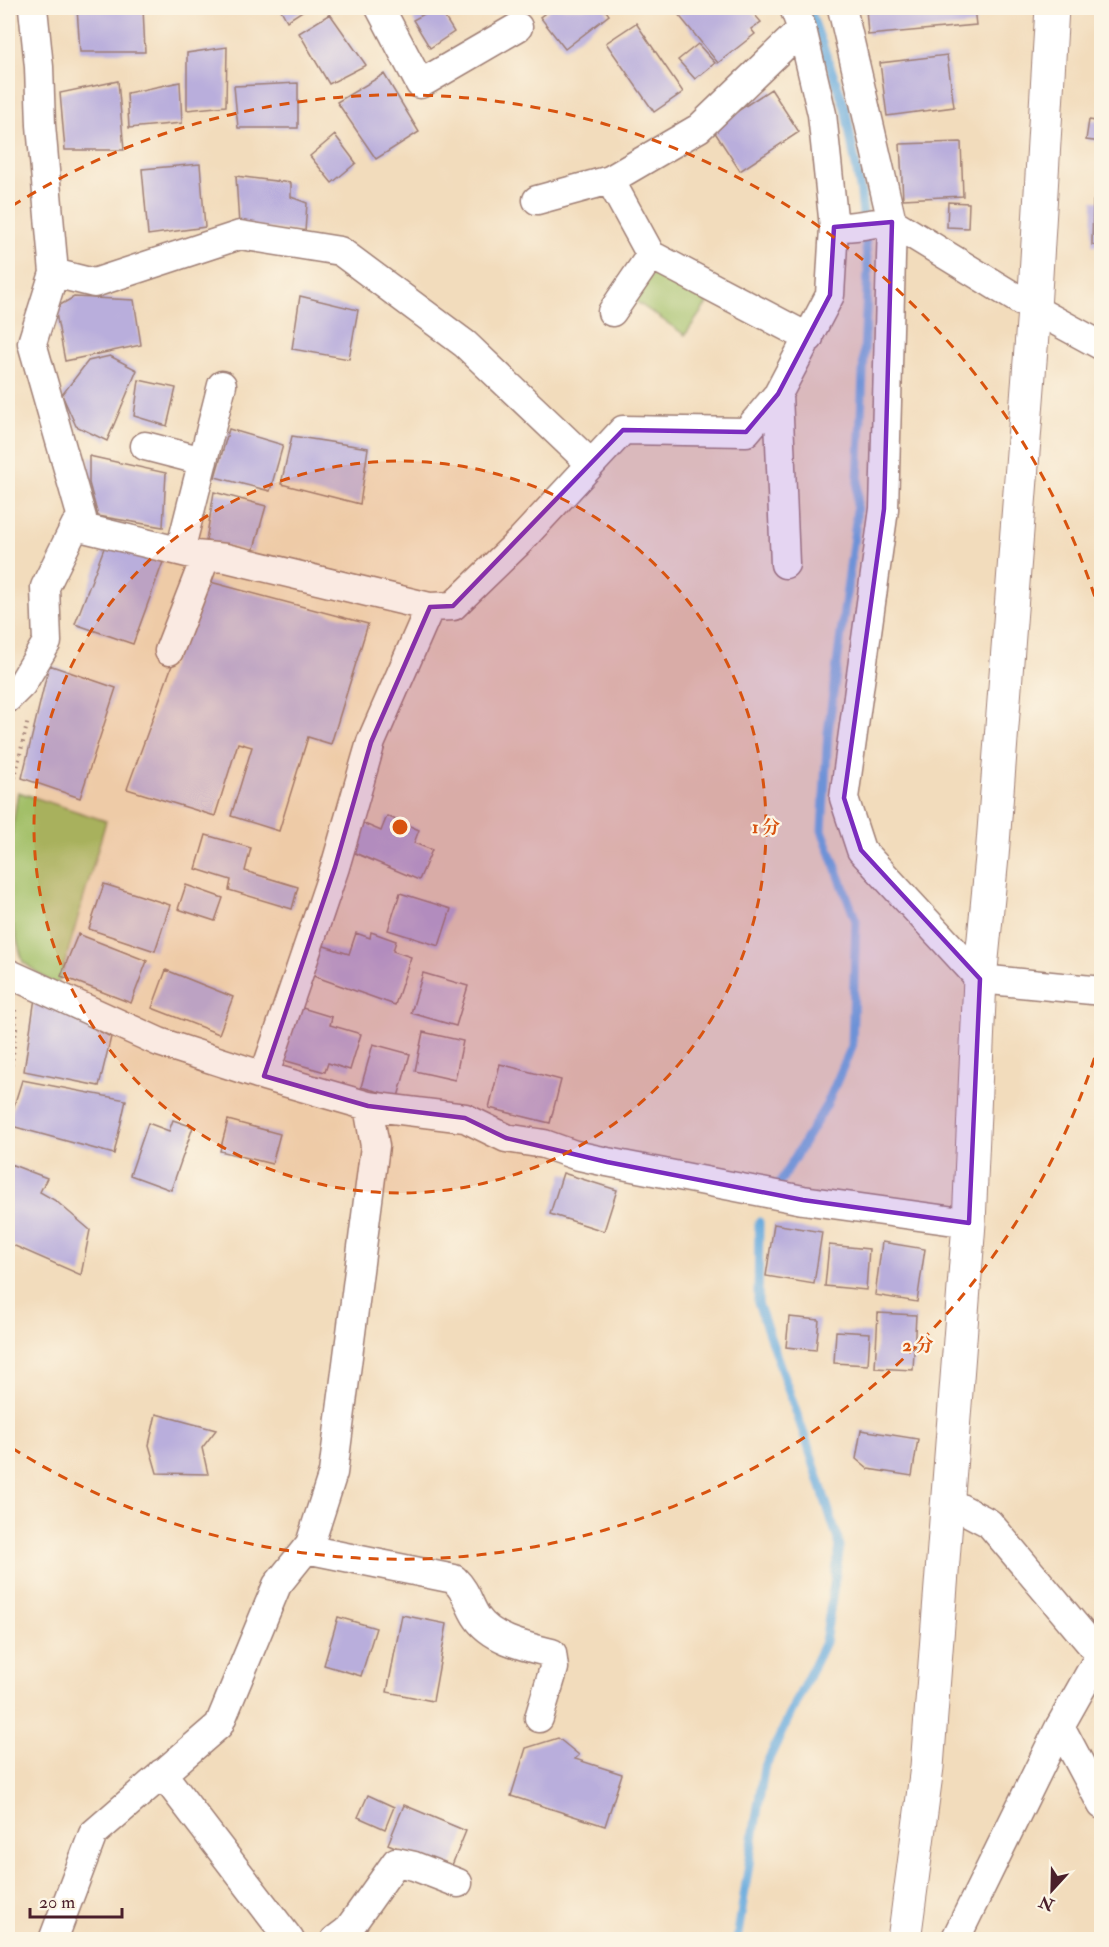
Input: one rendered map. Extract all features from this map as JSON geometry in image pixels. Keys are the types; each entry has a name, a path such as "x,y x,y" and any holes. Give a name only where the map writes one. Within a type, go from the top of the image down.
{"street":[{"path":"19,705 22,684 47,642 45,587 75,526 82,518 32,343 54,273 33,8"},
{"path":"380,8 420,84 518,27"},
{"path":"842,8 865,225 884,509 844,798 861,850 980,979 1101,991"},
{"path":"903,1940 927,1767 969,1223 980,979 993,845 1034,309 1052,8"},
{"path":"798,18 822,114 865,225 1034,309 1101,346"},
{"path":"537,200 610,180 699,128 798,18"},
{"path":"610,180 651,255 809,338"},
{"path":"75,526 193,554 226,558 430,607 453,606 519,542 623,430 746,432 778,394 809,338 865,225"},
{"path":"54,273 94,283 240,235 340,252 465,344 591,464"},
{"path":"612,312 651,255"},
{"path":"170,651 193,554 203,461 222,385"},
{"path":"778,394 785,564"},
{"path":"146,446 203,461"},
{"path":"264,1076 335,867 371,742 430,607"},
{"path":"9,970 159,1042 368,1106 465,1118 506,1138 544,1144 575,1155 641,1169 803,1200 969,1223"},
{"path":"53,1940 93,1834 219,1725 277,1585 310,1544 333,1473 375,1146 368,1106"},
{"path":"947,1501 989,1523 1100,1654 1060,1726 955,1940"},
{"path":"306,1549 454,1579 464,1590 477,1618 494,1633 525,1647 552,1653 554,1668 539,1718"},
{"path":"1060,1726 1101,1805"},
{"path":"162,1773 290,1940"},
{"path":"336,1940 347,1931 396,1862 414,1866 458,1883"}],"path":[{"path":"8,807 19,705"},
{"path":"8,1095 16,1030 9,970"}],"highlighted area":[{"path":"892,222 884,509 844,798 861,850 980,979 969,1223 803,1200 607,1162 506,1138 465,1118 368,1106 264,1076 335,867 371,742 430,607 453,606 623,430 746,432 778,394 830,295 834,227"}],"green space":[{"path":"657,267 708,302 685,335 634,300"},
{"path":"18,792 106,821 61,976 56,986 23,962 8,907 8,856"}],"building":[{"path":"77,8 143,8 145,52 80,52"},
{"path":"280,8 307,8 287,21"},
{"path":"439,8 454,32 430,48 413,20"},
{"path":"552,8 604,8 609,15 565,49 540,17"},
{"path":"673,8 749,8 761,22 751,29 755,34 718,63"},
{"path":"866,8 974,8 976,25 868,35"},
{"path":"330,14 366,65 329,84 299,33"},
{"path":"636,23 683,92 654,112 606,43"},
{"path":"698,44 715,63 695,79 678,60"},
{"path":"227,47 226,106 187,110 187,53"},
{"path":"947,55 954,107 887,116 880,63"},
{"path":"384,74 419,132 376,159 337,102"},
{"path":"118,81 124,150 65,150 60,93"},
{"path":"180,82 182,123 129,128 127,93"},
{"path":"298,83 298,128 238,128 234,86"},
{"path":"771,89 799,132 740,171 712,128"},
{"path":"1089,120 1102,122 1102,142 1086,140"},
{"path":"335,135 356,163 332,183 310,156"},
{"path":"961,142 963,196 903,199 900,144"},
{"path":"200,164 205,227 148,235 142,169"},
{"path":"236,176 291,183 291,197 307,203 305,232 239,225"},
{"path":"1093,201 1102,201 1102,246 1092,245"},
{"path":"948,202 969,203 968,228 947,227"},
{"path":"300,296 358,310 349,359 292,349"},
{"path":"74,297 134,300 141,345 65,361 55,308"},
{"path":"110,356 137,370 107,441 76,426 62,395 88,361"},
{"path":"139,380 176,388 167,426 134,416"},
{"path":"229,429 283,445 270,491 215,477"},
{"path":"292,436 368,448 360,504 281,484"},
{"path":"89,456 166,473 163,527 98,516 89,483"},
{"path":"214,492 266,506 253,552 206,541"},
{"path":"106,543 163,562 133,644 75,624"},
{"path":"203,580 368,624 331,744 308,737 279,831 231,816 252,747 238,743 215,816 127,789"},
{"path":"49,665 116,688 80,798 22,778"},
{"path":"387,816 419,830 414,843 432,850 419,880 348,850 360,822 381,831"},
{"path":"206,835 251,848 245,871 298,887 292,909 229,890 231,880 196,869"},
{"path":"104,884 170,905 155,951 89,929"},
{"path":"186,885 223,898 215,921 178,909"},
{"path":"400,893 451,909 439,946 388,930"},
{"path":"371,932 396,941 393,951 411,957 395,1005 305,973 315,943 349,954 356,933 370,938"},
{"path":"78,934 147,961 131,1003 61,976"},
{"path":"166,970 233,997 219,1034 152,1008"},
{"path":"423,973 468,986 456,1026 411,1013"},
{"path":"35,998 111,1037 99,1086 24,1071"},
{"path":"299,1007 332,1017 330,1025 361,1034 350,1070 328,1063 325,1072 283,1060"},
{"path":"423,1032 463,1041 455,1080 415,1071"},
{"path":"373,1044 410,1054 398,1097 361,1087"},
{"path":"500,1064 561,1080 550,1123 489,1108"},
{"path":"22,1080 126,1100 114,1154 8,1125"},
{"path":"173,1120 193,1127 171,1190 130,1175 148,1123 169,1131"},
{"path":"228,1120 280,1134 272,1164 220,1151"},
{"path":"10,1164 47,1178 40,1192 56,1201 90,1230 81,1275 8,1243"},
{"path":"563,1173 617,1190 604,1231 550,1214"},
{"path":"774,1224 822,1232 814,1284 766,1276"},
{"path":"882,1242 925,1249 917,1302 875,1295"},
{"path":"829,1245 869,1249 866,1290 825,1286"},
{"path":"878,1313 916,1315 913,1370 875,1368"},
{"path":"789,1317 819,1320 816,1350 786,1347"},
{"path":"836,1331 870,1333 868,1365 834,1363"},
{"path":"156,1414 216,1430 202,1448 208,1474 157,1473 149,1445"},
{"path":"861,1430 918,1439 912,1476 868,1469 856,1459"},
{"path":"402,1615 447,1624 433,1701 387,1692"},
{"path":"338,1617 376,1628 361,1676 324,1665"},
{"path":"558,1738 579,1755 575,1759 622,1774 605,1826 511,1796 526,1748"},
{"path":"368,1795 394,1807 385,1829 358,1817"},
{"path":"404,1805 466,1831 450,1870 388,1844"}],"waterway":[{"path":"780,1182 827,1104 852,1046 856,921 822,830 828,732 856,521 868,270 861,194 845,107 809,8"},
{"path":"737,1940 764,1769 825,1642 840,1546 758,1303 759,1222"}]}
